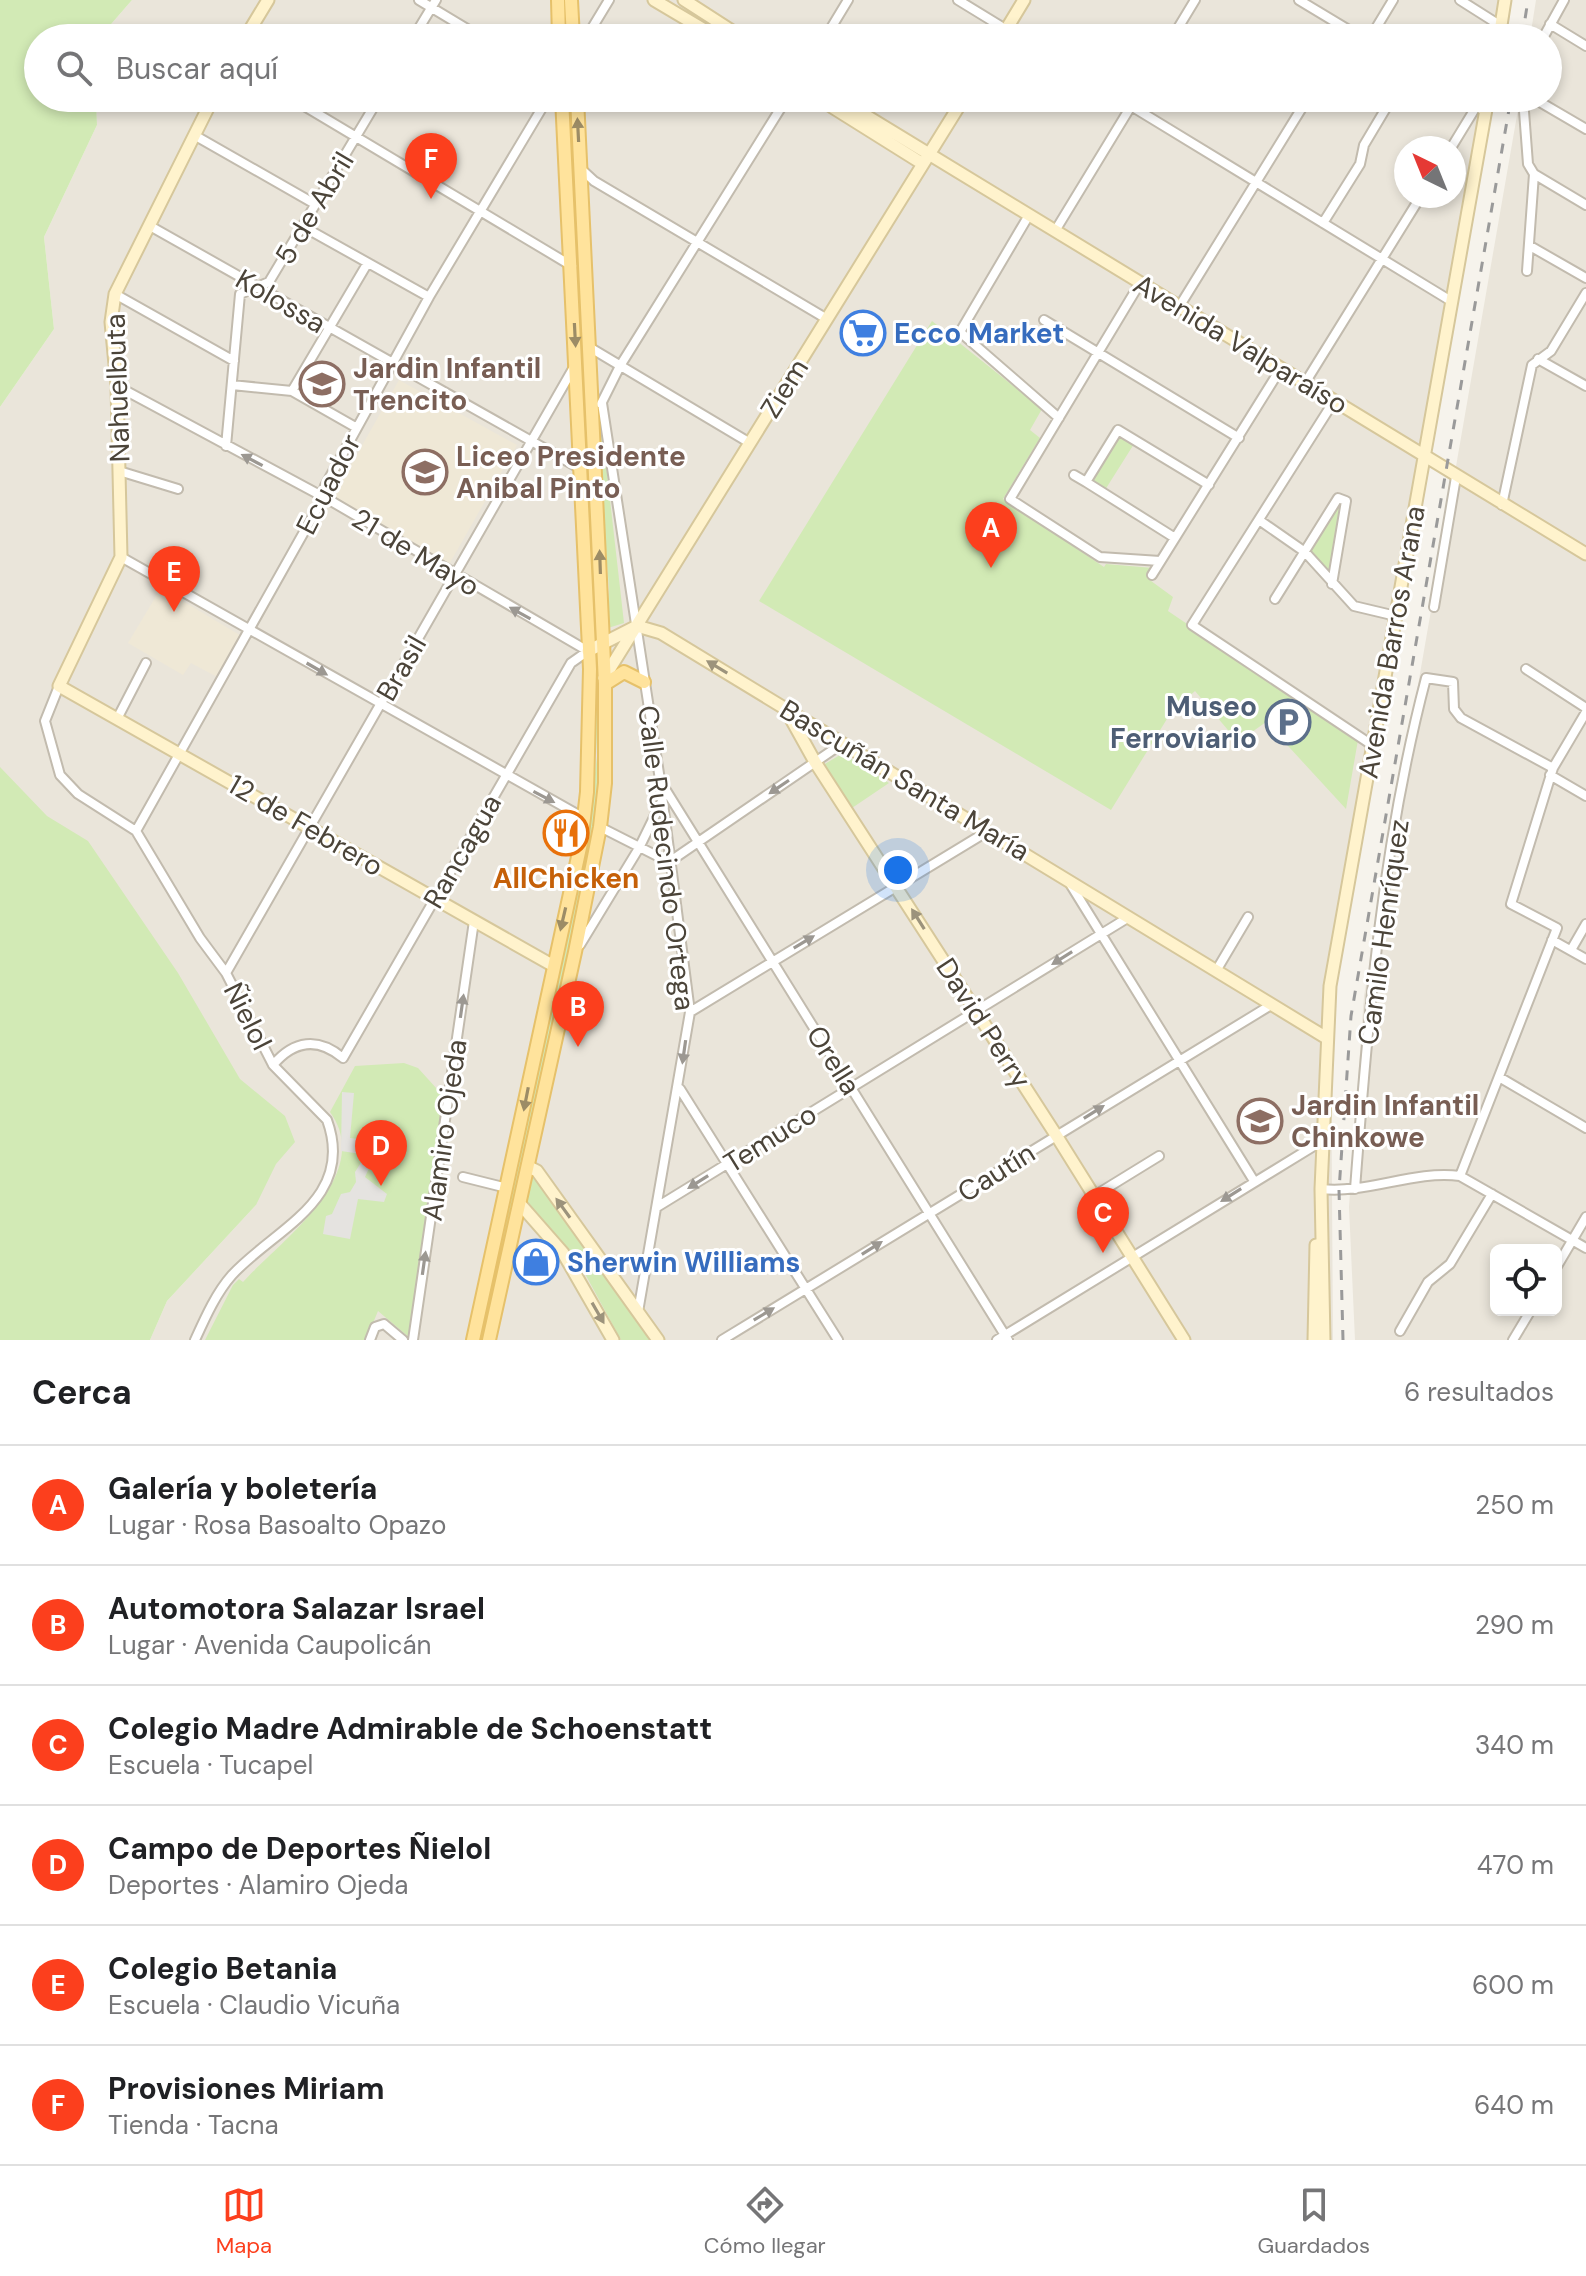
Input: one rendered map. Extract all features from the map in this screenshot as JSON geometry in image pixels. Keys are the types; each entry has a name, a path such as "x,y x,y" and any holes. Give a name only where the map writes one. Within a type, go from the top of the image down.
{"main road":[{"path":"558,0 559,24"},
{"path":"571,0 572,24"},
{"path":"473,1340 587,792 588,651 577,363 563,112"},
{"path":"489,1340 575,952 600,827 605,783 605,681 578,112"},
{"path":"605,681 624,672 644,682"},
{"path":"587,792 600,827"},
{"path":"552,965 564,984 564,1004"},
{"path":"537,1041 554,1045"},
{"path":"508,1183 520,1204"}],"street":[{"path":"253,24 268,0"},
{"path":"419,0 433,4 462,24"},
{"path":"594,24 609,0"},
{"path":"654,0 694,24"},
{"path":"684,0 721,24"},
{"path":"833,24 848,0"},
{"path":"958,0 990,24"},
{"path":"1010,24 1024,0"},
{"path":"1180,24 1195,0"},
{"path":"1299,0 1333,24"},
{"path":"1378,24 1393,0"},
{"path":"1460,0 1490,24"},
{"path":"1501,24 1505,0"},
{"path":"1550,24 1564,0"},
{"path":"421,24 433,4"},
{"path":"1562,31 1586,46"},
{"name":"Nahuelbuta","path":"59,686 121,557 117,386 111,322 115,294 206,112"},
{"path":"314,112 572,266"},
{"name":"5 de Abril","path":"226,446 240,294 269,282 371,112"},
{"name":"Ecuador","path":"136,831 250,630 429,297 540,112"},
{"path":"592,419 620,366 778,112"},
{"name":"Avenida Valparaíso","path":"850,112 926,159 1029,215 1586,554"},
{"name":"Avenida Valparaíso","path":"852,112 895,134 926,159"},
{"name":"Ziem","path":"605,681 955,112"},
{"path":"1055,231 1127,112"},
{"path":"1148,112 1451,301"},
{"path":"1179,307 1299,112"},
{"path":"1323,223 1360,164 1364,145 1384,112"},
{"path":"1460,136 1479,112"},
{"name":"Avenida Barros Arana","path":"1324,1340 1321,1189 1325,1037 1330,986 1451,301 1481,112"},
{"path":"1524,112 1528,164 1534,174 1586,205"},
{"path":"1557,112 1586,129"},
{"path":"194,135 315,204"},
{"path":"581,168 600,185 827,319"},
{"path":"1527,271 1534,174"},
{"path":"581,196 600,185"},
{"path":"1305,383 1414,208"},
{"path":"1029,215 960,332 1059,418"},
{"name":"Kolossa","path":"150,226 581,469"},
{"path":"302,226 429,297"},
{"path":"1530,246 1586,278"},
{"path":"292,391 367,264"},
{"path":"1140,283 1010,499 1100,557 1160,561"},
{"path":"1502,505 1530,373 1538,359 1551,351 1586,293"},
{"path":"115,294 234,361"},
{"path":"1044,320 1239,438"},
{"path":"589,347 750,443"},
{"path":"1538,359 1586,386"},
{"name":"Brasil","path":"226,973 577,363"},
{"path":"1152,575 1281,368"},
{"path":"232,385 292,391 357,428"},
{"name":"21 de Mayo","path":"117,386 321,496 588,651"},
{"path":"1334,401 1192,625 1372,745"},
{"name":"Calle Rudecindo Ortega","path":"602,403 660,780 690,1012 638,1312"},
{"path":"1107,423 1209,485"},
{"path":"1086,482 1118,430"},
{"path":"119,471 178,489"},
{"path":"1074,475 1175,538"},
{"path":"1434,607 1456,477"},
{"path":"1275,599 1338,498 1346,501 1332,584"},
{"path":"1259,520 1305,552 1354,606 1396,616"},
{"path":"121,557 380,706 584,818"},
{"path":"588,651 603,640 637,626"},
{"name":"Bascuñán Santa María","path":"637,626 661,633 784,706 1325,1037"},
{"name":"Rancagua","path":"273,1065 290,1048 309,1043 332,1049 343,1058 571,663 588,651"},
{"path":"117,719 146,663"},
{"path":"1460,1176 1557,928 1511,904 1552,772 1586,710 1526,669"},
{"name":"Camilo Henríquez","path":"1355,1189 1378,928 1414,724 1426,678 1453,682 1454,709 1461,718 1552,772"},
{"name":"12 de Febrero","path":"59,686 181,752 552,965"},
{"name":"Ñielol","path":"59,686 45,721 60,775 78,794 136,831 200,938 226,973 273,1065 327,1120 333,1147 327,1175 309,1211 253,1255 225,1283 195,1340"},
{"name":"David Perry","path":"784,706 815,762 1056,1135 1184,1340"},
{"path":"600,827 669,862 843,743"},
{"path":"1552,772 1586,796"},
{"name":"Orella","path":"660,780 929,1213 1003,1338"},
{"path":"575,952 639,848 662,801"},
{"path":"690,1012 988,831"},
{"path":"1067,879 1254,1181"},
{"name":"Temuco","path":"657,1207 1129,917"},
{"path":"1216,971 1248,917"},
{"name":"Alamiro Ojeda","path":"413,1340 474,921"},
{"path":"1571,950 1586,924"},
{"path":"1552,940 1586,959"},
{"name":"Cautín","path":"722,1340 1271,1005"},
{"path":"1499,1077 1586,1128"},
{"path":"679,1089 838,1340"},
{"path":"1003,1338 1322,1141"},
{"path":"1094,1196 1159,1156"},
{"path":"529,1167 537,1171 658,1340"},
{"path":"1321,1189 1355,1189 1442,1173 1460,1176 1586,1248"},
{"path":"463,1177 508,1183"},
{"name":"Avenida Barros Arana","path":"1314,1340 1318,1195 1321,1189"},
{"path":"1400,1331 1428,1282 1450,1264 1492,1194"},
{"path":"520,1204 563,1253 613,1340"},
{"path":"1562,1258 1586,1217"},
{"path":"1513,1340 1527,1316"},
{"path":"370,1340 375,1327 384,1324 403,1340"}],"shaded area":[{"path":"132,0 1512,0 1508,24 111,24"},
{"path":"1536,0 1586,0 1586,1340 1355,1340 1349,1207 1364,996 1518,112 1562,112 1562,24 1532,24"},
{"path":"97,112 1493,112 1336,991 1331,1040 1333,1340 150,1340 167,1301 256,1205 0,798 0,407 54,329 44,237 97,125"},
{"name":"Jardin Infantil Trencito","path":"319,361 344,376 325,408 300,392"},
{"name":"Liceo Presidente Anibal Pinto","path":"399,380 517,445 447,568 332,499"},
{"path":"161,588 243,637 219,678 191,663 183,675 128,643"},
{"path":"342,1092 354,1093 350,1138 381,1142 365,1177 387,1194 384,1202 358,1199 350,1239 323,1234 326,1216 332,1214 341,1194 350,1192 356,1182 355,1172 362,1161 361,1154 341,1151"}],"green space":[{"path":"0,0 132,0 111,24 24,24 24,112 97,112 97,125 44,237 54,329 0,407"},
{"path":"568,112 573,112 600,679 601,782 572,953 486,1340 481,1340 587,840 597,756"},
{"path":"932,321 1042,409 1030,430 1040,438 1003,499 1104,567 1106,564 1153,568 1147,578 1173,597 1168,611 1358,740 1346,809 1266,722 1238,742 1195,691 1170,714 1111,810 759,601"},
{"path":"600,412 624,623 608,628 609,587 595,420"},
{"path":"1119,435 1134,444 1105,490 1091,481"},
{"path":"1340,504 1342,506 1331,574 1310,550"},
{"path":"845,755 889,783 852,808 823,765"},
{"path":"0,767 47,816 88,841 178,973 240,1079 285,1116 295,1142 276,1164 256,1205 167,1301 150,1340 0,1340"},
{"path":"404,1063 418,1068 447,1100 411,1339 378,1311 366,1340 205,1340 233,1285 239,1279 243,1282 298,1227 332,1183 341,1160 341,1136 330,1112 355,1066"},
{"path":"529,1176 534,1176 653,1340 621,1340 577,1259 525,1200"}],"railway":[{"path":"1524,24 1528,0"},
{"path":"1343,1340 1339,1190 1351,1016 1509,112"}],"place":[{"name":"Provisiones Miriam","path":"431,199"},
{"name":"Ecco Market","path":"863,333"},
{"name":"Jardin Infantil Trencito","path":"322,384"},
{"name":"Liceo Presidente Anibal Pinto","path":"425,472"},
{"name":"Galería y boletería","path":"991,568"},
{"name":"Colegio Betania","path":"174,612"},
{"name":"Museo Ferroviario","path":"1288,722"},
{"name":"AllChicken","path":"566,833"},
{"name":"Automotora Salazar Israel","path":"578,1047"},
{"name":"Jardin Infantil Chinkowe","path":"1260,1121"},
{"name":"Campo de Deportes Ñielol","path":"381,1186"},
{"name":"Colegio Madre Admirable de Schoenstatt","path":"1103,1253"},
{"name":"Sherwin Williams","path":"536,1262"}]}
